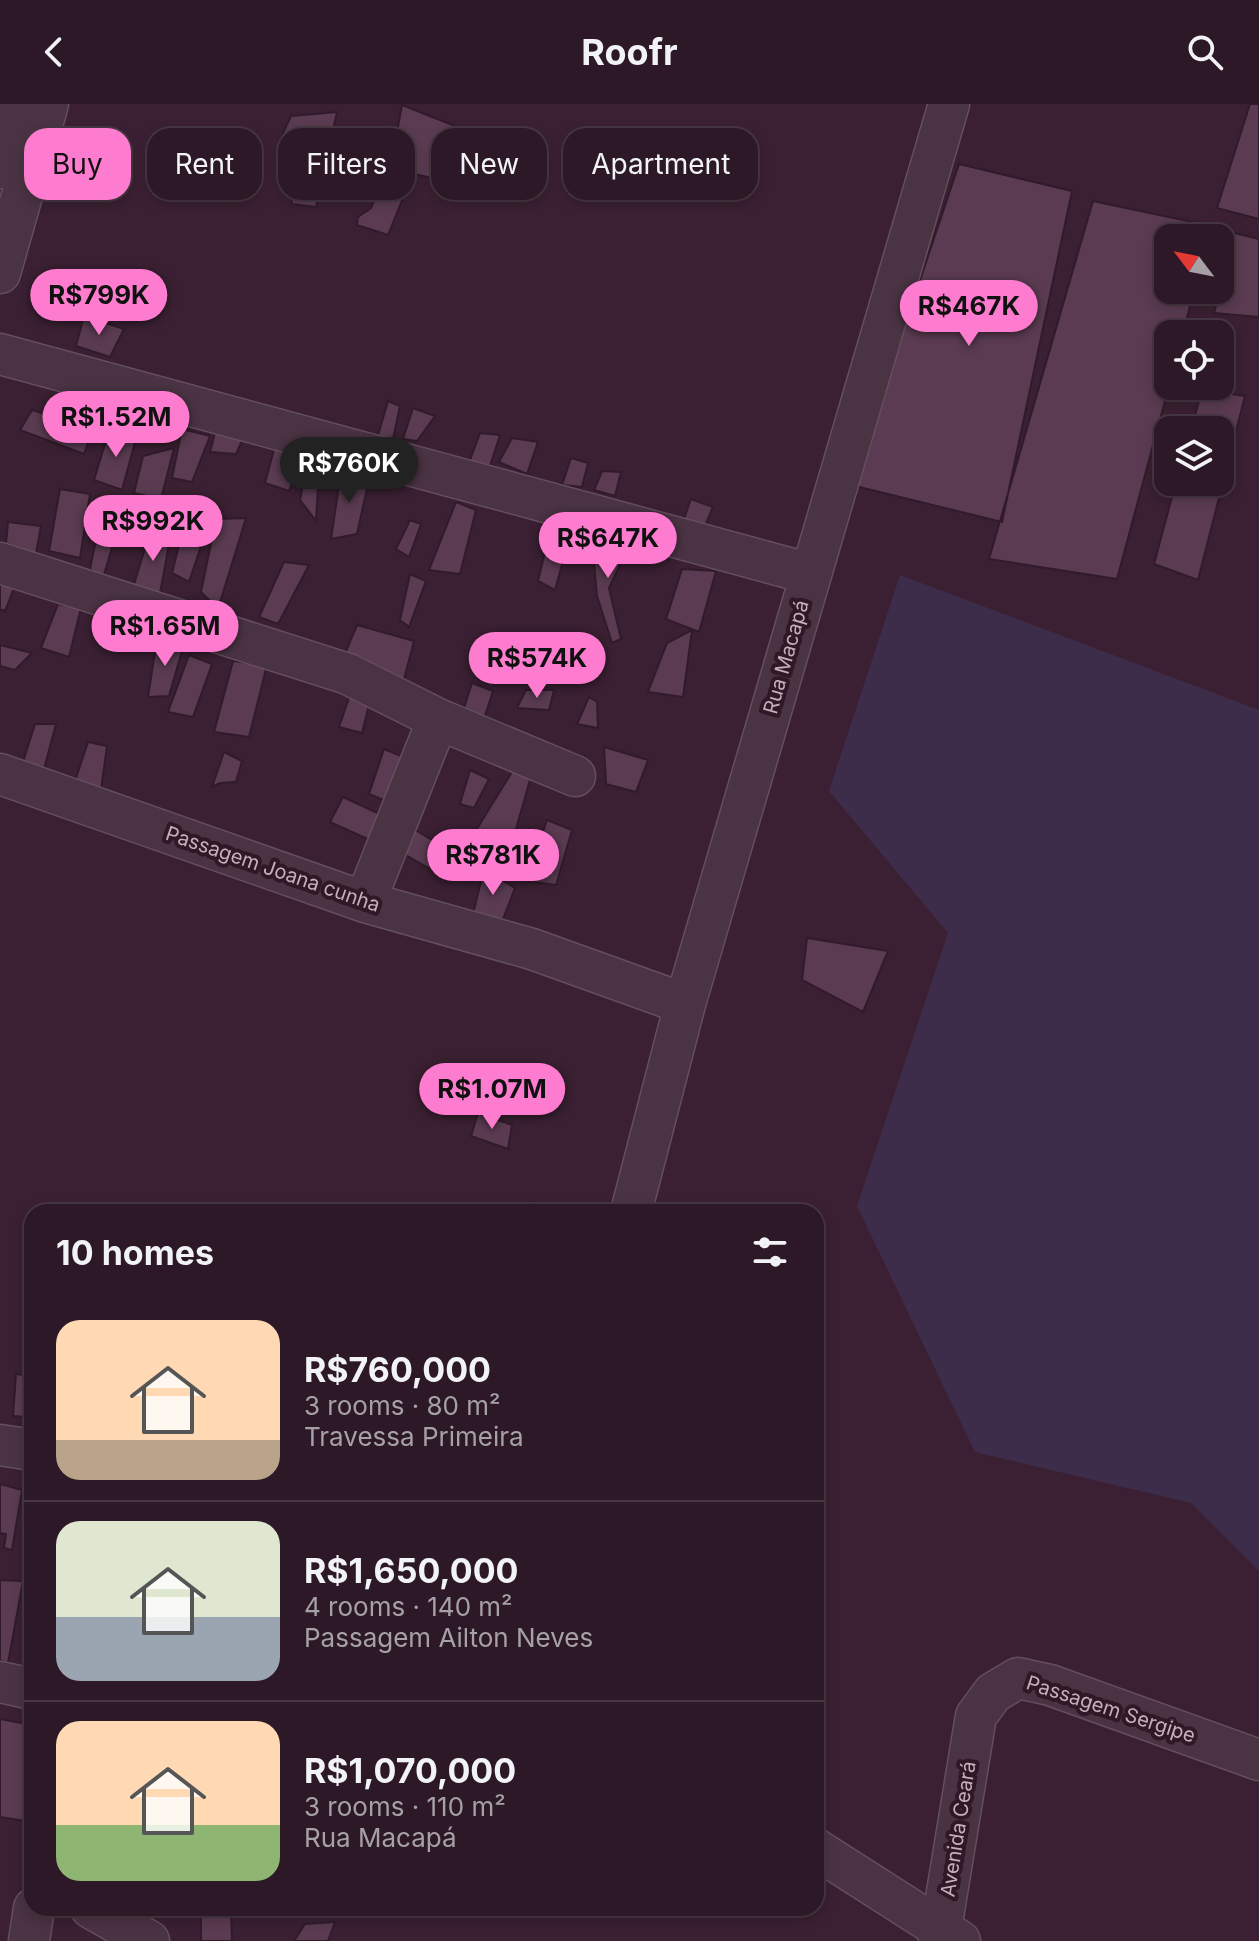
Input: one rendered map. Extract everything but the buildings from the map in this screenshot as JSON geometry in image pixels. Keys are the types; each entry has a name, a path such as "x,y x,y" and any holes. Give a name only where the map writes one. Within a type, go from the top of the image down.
{"street":[{"path":"0,168 19,104"},
{"path":"0,273 48,104"},
{"name":"Rua Macapá","path":"633,1204 685,1004 949,104"},
{"path":"0,354 811,574"},
{"path":"0,563 348,674 438,719 575,776"},
{"path":"365,902 438,719"},
{"name":"Passagem Joana cunha","path":"0,774 365,902 532,949 685,1004"},
{"path":"0,1445 24,1449"},
{"name":"Passagem Sergipe","path":"976,1716 993,1693 1018,1678 1050,1685 1259,1760"},
{"path":"0,1682 24,1687"},
{"name":"Avenida Ceará","path":"947,1938 976,1716"},
{"path":"824,1854 947,1938"},
{"path":"105,1916 149,1941"}],"shaded area":[{"path":"900,575 1259,710 1259,1571 1191,1503 975,1452 857,1206 948,933 829,791"}]}
